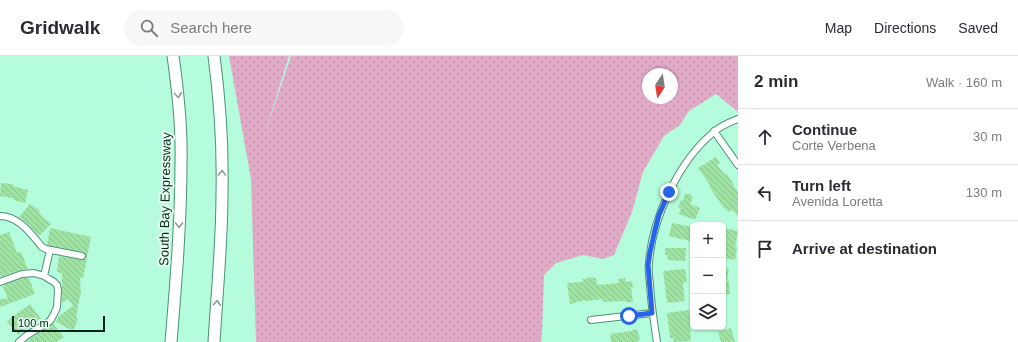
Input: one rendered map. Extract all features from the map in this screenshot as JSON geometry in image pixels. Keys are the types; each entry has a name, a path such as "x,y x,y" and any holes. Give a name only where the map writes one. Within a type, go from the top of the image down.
{"highway":[{"name":"South Bay Expressway","path":"171,342 177,273 181,162 180,116 174,56"},
{"path":"214,56 221,124 222,217 214,342"}],"street":[{"path":"657,342 652,313 648,265 652,240 659,215 669,192 697,149 714,131 738,119"},
{"path":"714,131 738,165"},
{"path":"1,216 15,220 22,224 42,247 82,256"},
{"path":"44,276 50,250"},
{"path":"0,282 22,274 34,273 44,276 57,285 58,302 54,314 50,320 19,342"},
{"path":"591,320 652,313"}],"shaded area":[{"path":"229,56 289,56 264,136 291,56 738,56 738,112 716,94 689,111 680,125 664,136 643,172 632,212 614,255 603,259 583,255 556,263 544,275 541,342 256,342 251,179"}],"building":[{"path":"716,157 720,163 717,165 725,175 727,174 734,185 733,186 738,191 738,216 732,210 729,212 723,207 698,168"},
{"path":"1,183 13,184 13,186 28,190 25,203 13,200 13,198 0,196"},
{"path":"685,194 690,194 693,198 690,204 700,208 695,220 679,214 681,208 678,207 681,200 683,201"},
{"path":"30,204 39,210 39,213 51,224 39,236 19,217"},
{"path":"672,223 690,226 690,241 669,236"},
{"path":"50,228 91,237 83,278 80,277 81,295 76,318 78,319 73,331 56,322 59,316 73,306 68,299 62,303 62,273 57,272 59,256 82,260 86,259 86,255 83,252 47,245"},
{"path":"726,229 738,231 735,247 737,247 735,260 726,258"},
{"path":"9,232 17,253 21,252 28,269 20,270 1,277 0,235"},
{"path":"665,248 686,248 685,261 667,260 668,255 665,255"},
{"path":"726,268 729,269 727,281 729,281 730,294 726,295"},
{"path":"685,269 687,282 683,283 685,301 667,303 663,271"},
{"path":"593,277 596,278 597,285 619,283 618,279 625,278 626,282 632,281 633,287 631,287 633,302 603,302 603,299 585,300 570,304 567,283 583,282 583,279"},
{"path":"23,278 29,278 35,294 0,307 0,299 8,299 3,287 5,286 4,285"},
{"path":"30,304 41,319 36,322 37,324 32,327 31,325 18,335 7,321"},
{"path":"689,310 691,341 674,342 673,338 670,338 667,313"},
{"path":"53,324 64,337 56,342 26,342"},
{"path":"731,328 735,342 721,342 718,332"},
{"path":"637,329 640,339 637,342 611,342 610,334"}],"route":[{"path":"629,316 652,313 648,265 659,215 669,192"}]}
